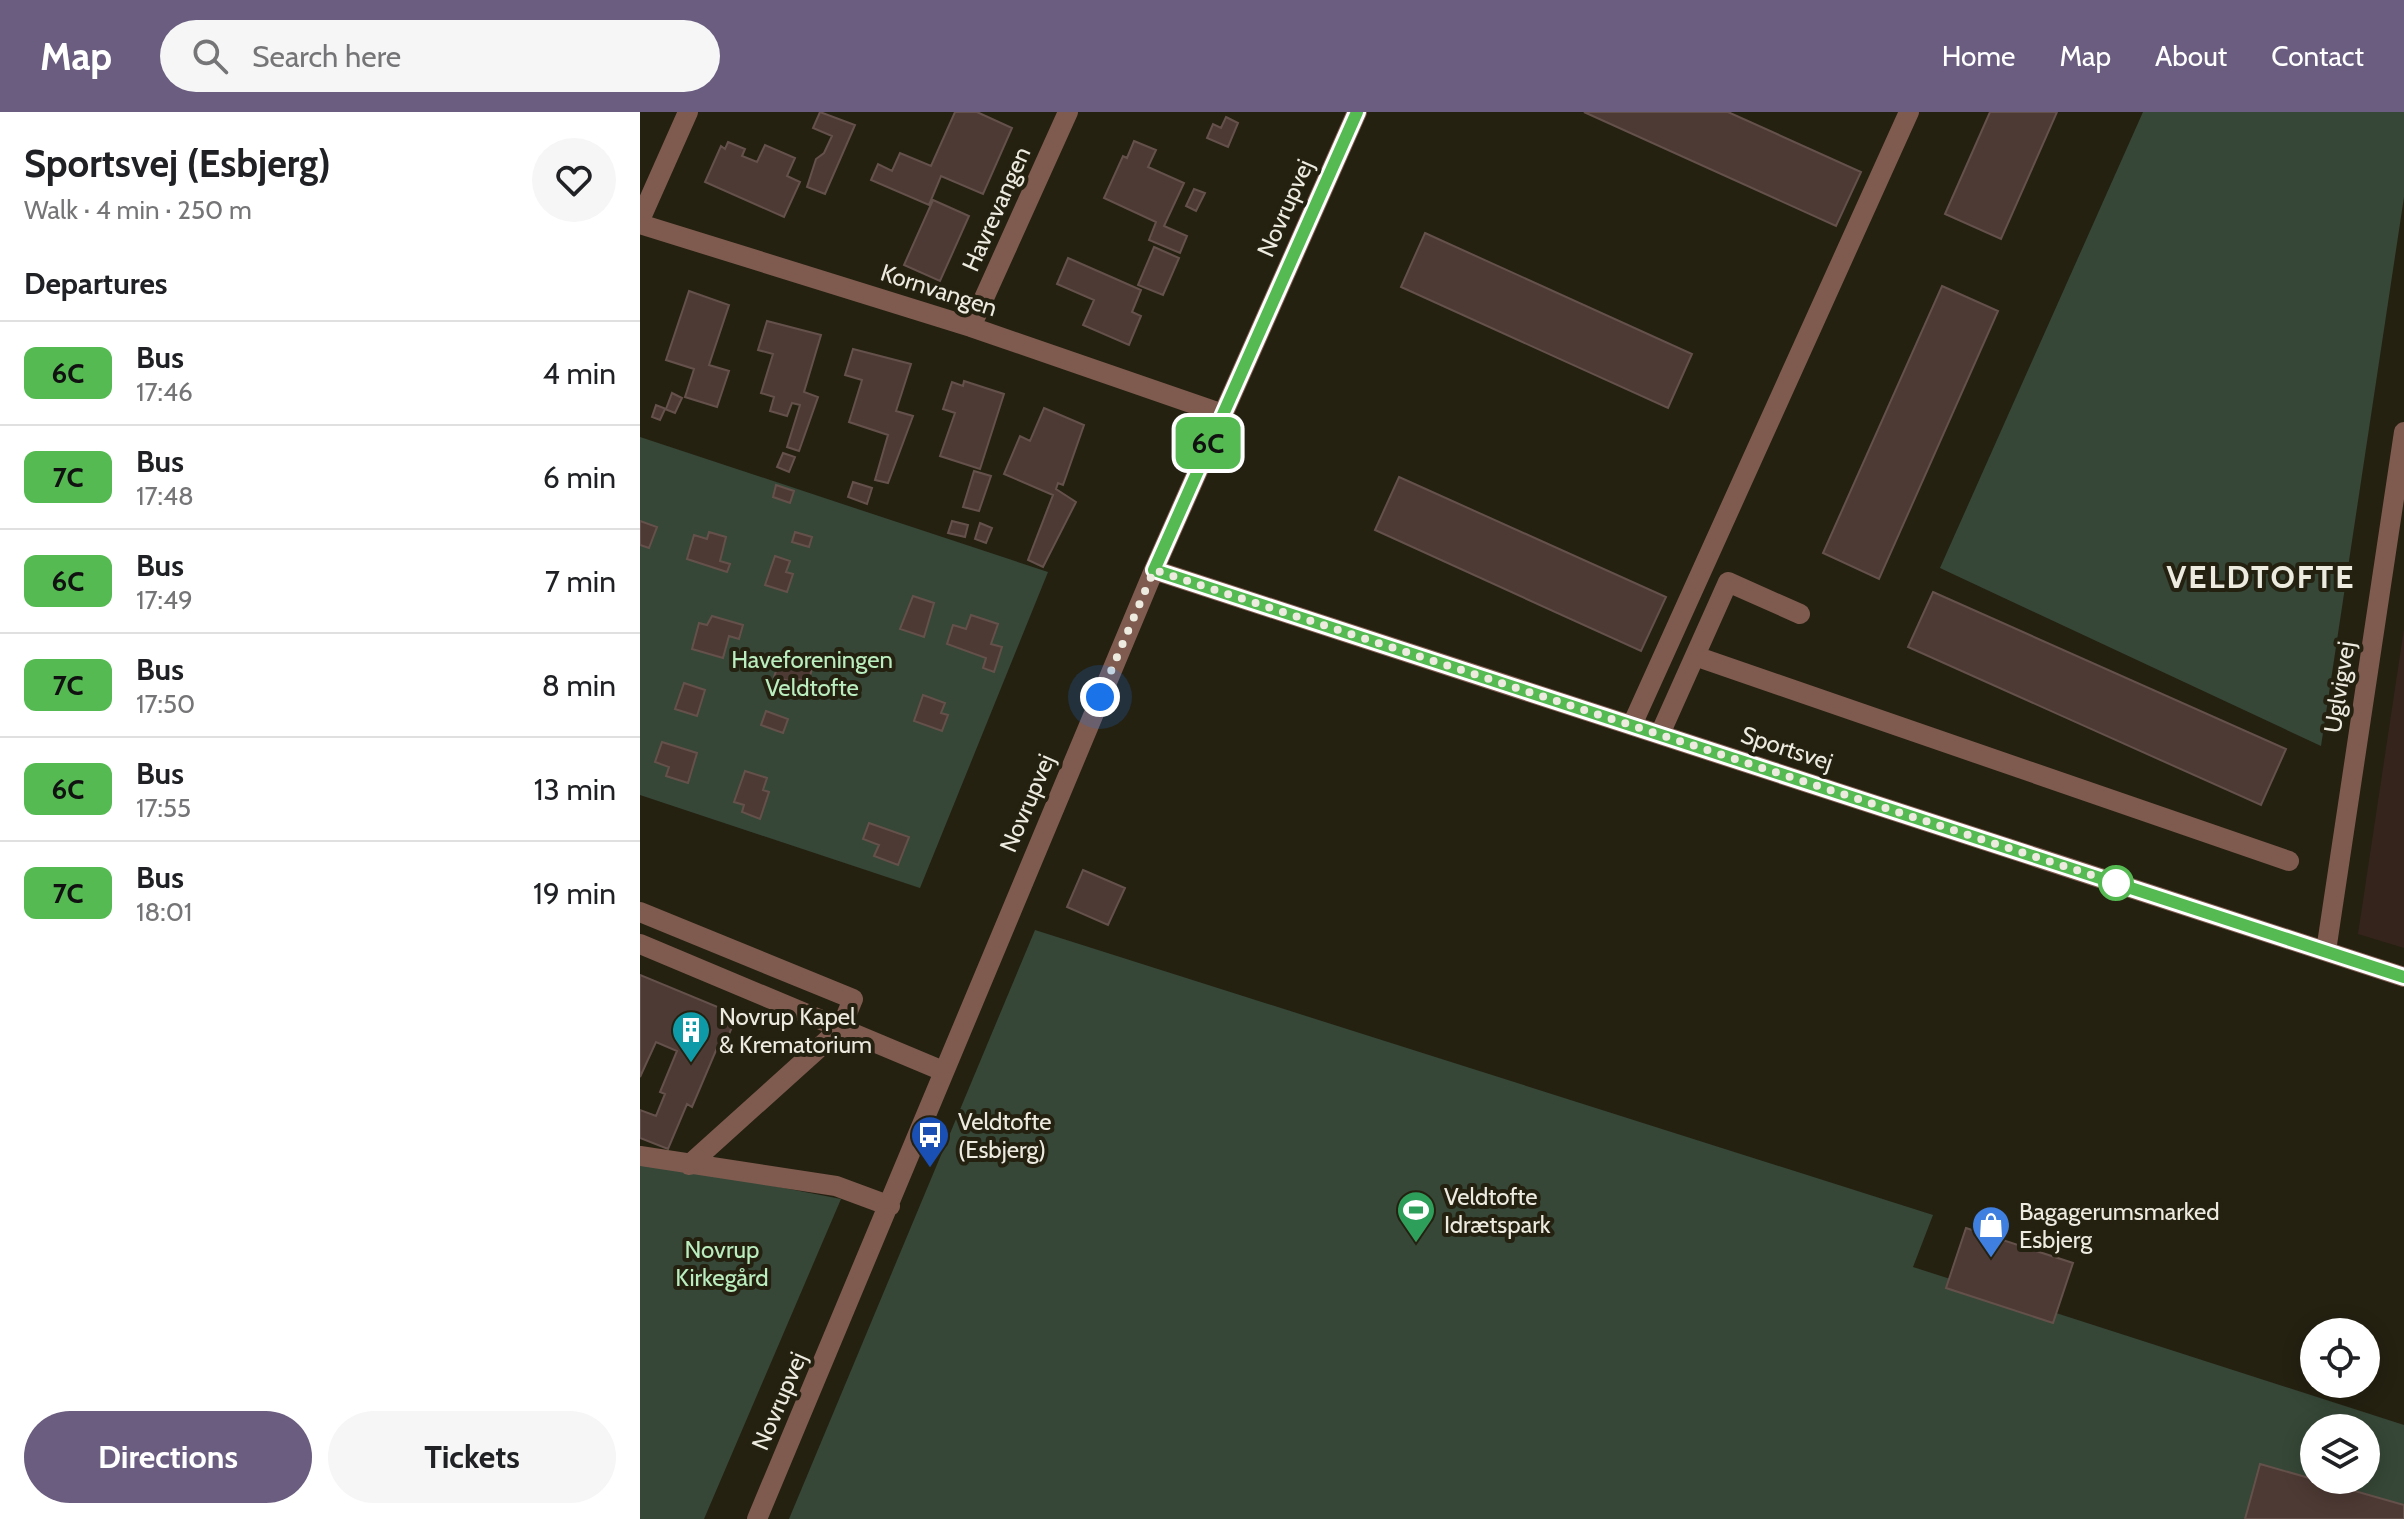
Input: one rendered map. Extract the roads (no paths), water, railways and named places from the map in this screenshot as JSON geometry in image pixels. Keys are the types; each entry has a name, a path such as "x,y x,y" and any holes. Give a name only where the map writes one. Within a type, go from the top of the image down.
{"street":[{"path":"640,222 688,112"},
{"name":"Havrevangen","path":"971,327 1068,112"},
{"name":"Novrupvej","path":"757,1519 1220,413 1357,112"},
{"path":"1632,725 1909,112"},
{"name":"Kornvangen","path":"640,222 971,327 1220,413"},
{"name":"Uglvigvej","path":"2326,951 2402,464 2404,432"},
{"name":"Sportsvej","path":"1154,570 2404,977"},
{"path":"1660,734 1728,582 1800,614"},
{"path":"1695,656 2289,861"},
{"path":"640,912 853,999 841,1028 689,1165"},
{"path":"640,944 943,1071"},
{"path":"640,1156 836,1186 890,1206"}],"place":[{"name":"Novrup Kapel & Krematorium","path":"691,1064"},
{"name":"Veldtofte (Esbjerg)","path":"930,1169"},
{"name":"Veldtofte Idrætspark","path":"1416,1244"},
{"name":"Bagagerumsmarked Esbjerg","path":"1991,1259"}],"district":[{"name":"VELDTOFTE","path":"2261,576"}],"park label":[{"name":"Haveforeningen Veldtofte","path":"812,673"},
{"name":"Novrup Kirkegård","path":"722,1263"}]}
